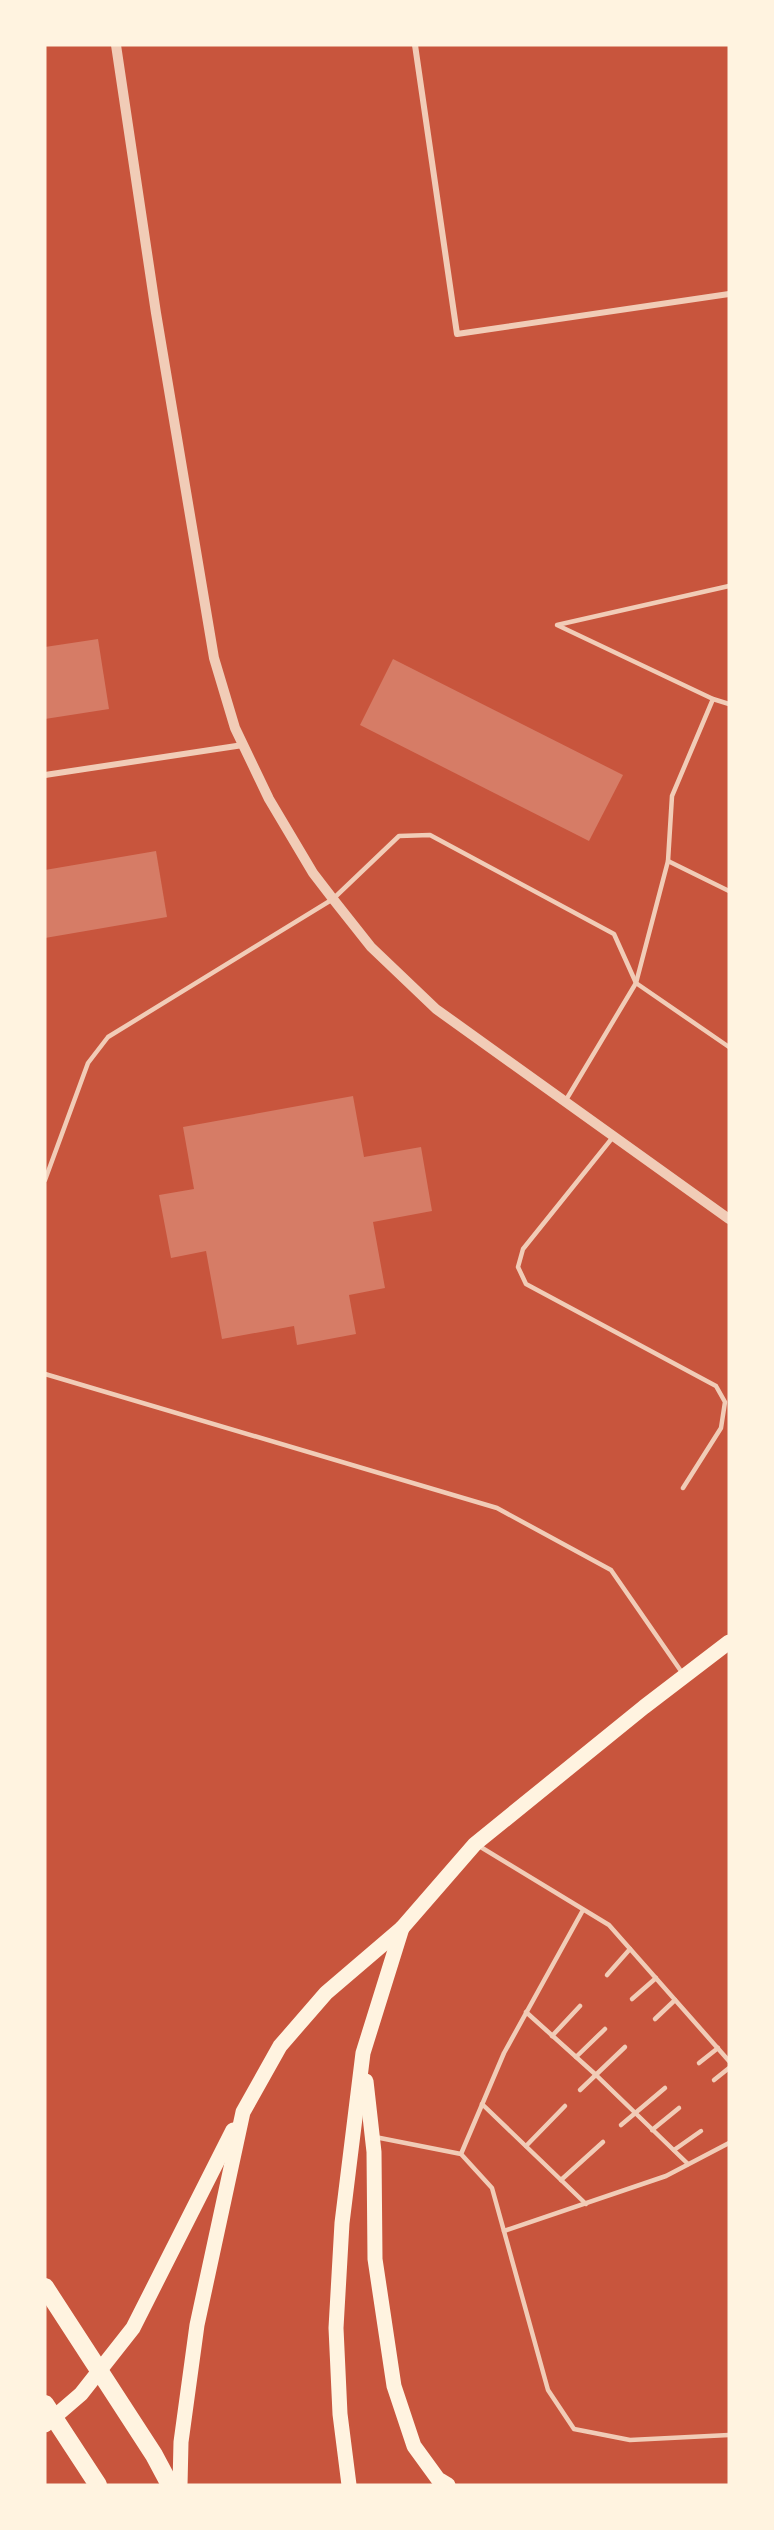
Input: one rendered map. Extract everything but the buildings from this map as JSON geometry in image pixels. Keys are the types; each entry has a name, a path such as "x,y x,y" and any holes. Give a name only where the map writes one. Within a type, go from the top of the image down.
{"highway":[{"path":"45,2287 154,2455 170,2485"},
{"path":"45,2404 98,2485"}],"main road":[{"path":"45,2426 81,2394 133,2328 243,2112 280,2046 326,1993 402,1928 475,1844 729,1642"},
{"path":"349,2485 340,2414 336,2328 342,2223 363,2053 402,1928"},
{"path":"363,2053 372,2137 375,2259 394,2386 414,2446 438,2479 448,2485"},
{"path":"180,2485 181,2442 197,2325 243,2112"}],"street":[{"path":"116,45 156,313 214,658 235,728 268,799 313,873 371,947 436,1009 729,1219"},
{"path":"415,45 457,334 729,294"},
{"path":"45,775 243,745"}],"lane":[{"path":"729,586 557,625 713,699 729,704"},
{"path":"565,1102 636,984 668,861 672,796 713,699"},
{"path":"45,1180 88,1063 108,1037 333,899 399,836 430,835 614,934 636,984 729,1047"},
{"path":"668,861 729,891"},
{"path":"613,1137 523,1249 518,1267 526,1284 717,1386 725,1402 722,1428 683,1488"},
{"path":"45,1374 497,1508 611,1570 684,1676"},
{"path":"475,1844 609,1925 729,2061"},
{"path":"460,2154 504,2053 583,1910"},
{"path":"607,1975 630,1949"},
{"path":"632,1999 656,1978"},
{"path":"655,2019 675,2000"},
{"path":"552,2036 580,2006"},
{"path":"526,2012 595,2074 688,2164"},
{"path":"576,2057 605,2029"},
{"path":"580,2090 625,2047"},
{"path":"699,2063 718,2048"},
{"path":"714,2080 729,2068"},
{"path":"621,2125 665,2088"},
{"path":"482,2104 586,2204"},
{"path":"526,2146 565,2106"},
{"path":"652,2130 679,2108"},
{"path":"674,2150 701,2131"},
{"path":"372,2137 460,2154 492,2188 548,2390 574,2429 630,2440 729,2435"},
{"path":"561,2180 603,2142"},
{"path":"504,2231 666,2176 729,2143"}]}
